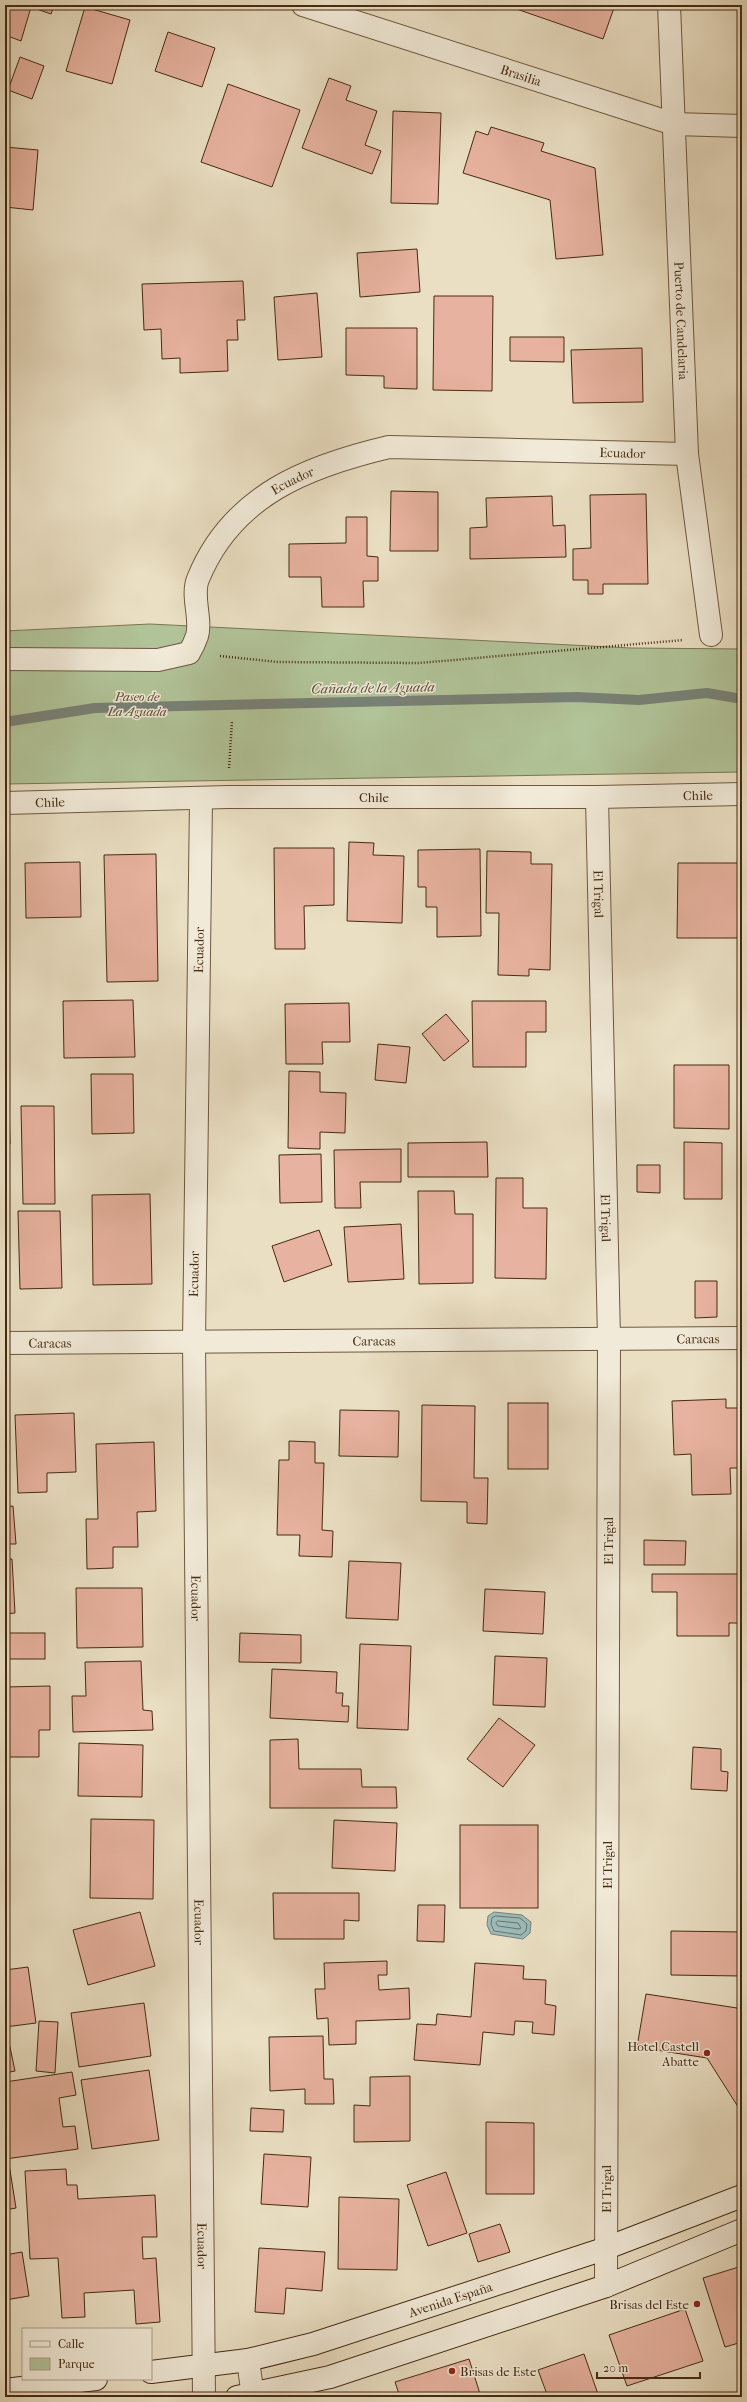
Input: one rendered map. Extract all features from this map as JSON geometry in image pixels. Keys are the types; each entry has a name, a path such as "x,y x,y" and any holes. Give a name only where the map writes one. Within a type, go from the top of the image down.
{"street":[{"name":"Brasilia","path":"303,5 674,124 742,126"},
{"name":"Puerto de Candelaria","path":"669,5 687,454 711,635"},
{"name":"Ecuador","path":"189,653 197,636 197,580 214,548 244,511 272,490 310,470 353,456 389,447 687,454"},
{"path":"5,659 158,660 189,653"},
{"name":"Chile","path":"5,803 201,799 228,797 597,797 742,794"},
{"name":"El Trigal","path":"597,797 609,1339 604,2249 606,2286"},
{"name":"Ecuador","path":"201,799 194,1342 204,2397"},
{"name":"Caracas","path":"5,1343 742,1338"},
{"name":"Avenida España","path":"152,2372 248,2360 313,2344 604,2249 742,2196"},
{"path":"248,2360 247,2396 330,2377 606,2286 742,2230"},
{"path":"5,2390 88,2380"}],"path":[{"path":"189,653 278,662 419,663 674,642 711,635"},
{"path":"228,797 232,721"}],"green space":[{"name":"Paseo de La Aguada","path":"150,624 631,648 742,649 742,772 5,784 5,631"}],"water":[{"path":"494,1912 522,1915 531,1922 530,1933 523,1939 491,1934 487,1925 488,1916"}],"building":[{"path":"5,5 54,5 51,14 31,7 21,41 5,35"},
{"path":"505,5 615,5 603,39"},
{"path":"85,7 130,20 112,84 66,71"},
{"path":"168,32 215,48 202,87 155,71"},
{"path":"20,57 44,66 32,99 8,90"},
{"path":"329,78 351,86 346,100 377,111 365,145 381,151 372,174 302,148"},
{"path":"228,84 300,110 272,187 201,162"},
{"path":"393,111 441,113 438,204 391,203"},
{"path":"491,127 544,143 541,151 595,168 603,255 556,259 550,200 463,173 476,131 488,135"},
{"path":"5,147 38,150 33,210 5,207"},
{"path":"417,249 420,292 360,297 357,253"},
{"path":"243,281 245,320 237,320 238,340 227,340 228,371 180,373 180,358 162,359 161,329 144,330 142,284"},
{"path":"317,293 322,357 278,360 274,297"},
{"path":"434,296 493,296 492,391 433,390"},
{"path":"346,328 417,328 417,389 384,388 384,376 346,375"},
{"path":"510,337 564,337 564,362 510,361"},
{"path":"642,348 643,402 573,403 571,350"},
{"path":"391,491 438,492 438,551 390,551"},
{"path":"646,494 648,584 603,584 603,594 588,594 588,580 573,580 573,549 591,548 590,495"},
{"path":"552,496 553,526 565,525 566,557 470,559 470,528 487,527 486,498"},
{"path":"346,517 367,517 367,556 378,557 378,581 363,581 364,607 322,607 321,577 289,577 289,544 346,543"},
{"path":"349,842 374,843 373,855 404,856 402,923 347,921"},
{"path":"274,848 334,848 334,905 304,906 305,949 275,949"},
{"path":"480,849 481,936 437,937 437,907 426,907 426,887 418,887 418,850"},
{"path":"487,851 531,852 531,864 552,864 550,970 529,969 529,976 498,975 499,913 486,913"},
{"path":"156,854 158,981 107,982 104,855"},
{"path":"6,860 7,934 5,934"},
{"path":"80,862 81,917 26,918 25,863"},
{"path":"678,863 742,863 742,938 677,938"},
{"path":"133,1000 135,1057 64,1058 63,1001"},
{"path":"472,1001 546,1001 546,1032 526,1032 526,1067 473,1067"},
{"path":"349,1003 350,1042 322,1042 323,1064 286,1064 285,1004"},
{"path":"446,1014 469,1041 444,1061 422,1034"},
{"path":"378,1044 410,1047 406,1083 375,1080"},
{"path":"674,1065 729,1065 729,1129 674,1128"},
{"path":"289,1071 320,1072 320,1092 346,1093 345,1133 320,1132 320,1149 288,1148"},
{"path":"91,1074 133,1074 134,1133 92,1134"},
{"path":"5,1103 9,1103 10,1144 5,1144"},
{"path":"21,1106 54,1106 55,1204 23,1204"},
{"path":"487,1142 488,1177 408,1177 408,1143"},
{"path":"684,1142 722,1143 722,1199 684,1199"},
{"path":"401,1149 401,1182 360,1182 361,1208 335,1208 334,1150"},
{"path":"321,1154 322,1202 280,1203 279,1155"},
{"path":"637,1165 660,1165 660,1193 637,1192"},
{"path":"496,1178 523,1178 523,1208 547,1208 546,1279 495,1278"},
{"path":"418,1191 454,1191 455,1214 473,1214 473,1283 419,1284"},
{"path":"150,1194 152,1284 93,1285 92,1195"},
{"path":"18,1211 60,1211 62,1288 20,1289"},
{"path":"401,1224 404,1279 348,1282 344,1227"},
{"path":"319,1230 332,1265 284,1282 272,1246"},
{"path":"695,1281 717,1281 717,1317 695,1318"},
{"path":"726,1399 726,1408 738,1408 740,1468 730,1468 731,1494 692,1495 691,1454 674,1455 672,1401"},
{"path":"508,1403 548,1403 548,1469 508,1469"},
{"path":"422,1405 475,1406 474,1478 488,1478 487,1524 467,1523 467,1502 421,1501"},
{"path":"340,1410 399,1411 398,1457 339,1456"},
{"path":"74,1413 76,1472 47,1473 47,1492 18,1493 15,1415"},
{"path":"289,1441 315,1442 315,1463 324,1463 322,1530 333,1531 332,1557 299,1556 300,1535 277,1535 279,1460 289,1460"},
{"path":"154,1442 156,1511 137,1512 138,1547 113,1547 113,1568 87,1569 86,1519 98,1519 96,1444"},
{"path":"13,1506 16,1544 5,1544 5,1507"},
{"path":"739,1528 742,1528 742,1568 741,1568"},
{"path":"644,1540 686,1541 685,1565 644,1565"},
{"path":"5,1559 12,1559 15,1613 5,1614"},
{"path":"349,1561 401,1563 398,1620 346,1618"},
{"path":"652,1574 742,1574 742,1630 741,1623 729,1623 729,1636 677,1636 677,1592 652,1592"},
{"path":"76,1588 142,1588 143,1647 77,1648"},
{"path":"485,1589 545,1592 543,1634 483,1631"},
{"path":"8,1633 45,1633 45,1659 8,1659"},
{"path":"240,1633 301,1635 301,1663 239,1662"},
{"path":"360,1644 411,1646 408,1730 357,1728"},
{"path":"495,1656 547,1658 545,1707 493,1705"},
{"path":"141,1661 143,1710 152,1711 153,1730 73,1732 72,1696 86,1696 85,1662"},
{"path":"272,1669 337,1672 336,1693 343,1693 342,1706 349,1706 348,1722 270,1718"},
{"path":"50,1686 50,1730 39,1730 39,1757 9,1757 9,1732 5,1732 5,1687"},
{"path":"499,1718 535,1745 503,1787 467,1759"},
{"path":"298,1739 299,1769 361,1769 362,1787 396,1787 397,1808 270,1808 270,1740"},
{"path":"79,1743 143,1745 142,1797 78,1796"},
{"path":"693,1747 721,1749 721,1771 728,1772 727,1791 691,1789"},
{"path":"91,1819 154,1820 153,1899 90,1898"},
{"path":"334,1820 397,1823 395,1871 332,1868"},
{"path":"460,1825 538,1825 538,1908 460,1908"},
{"path":"273,1893 359,1893 359,1921 344,1920 344,1939 274,1939"},
{"path":"418,1905 445,1905 444,1942 417,1941"},
{"path":"140,1912 155,1966 88,1985 73,1930"},
{"path":"671,1931 742,1932 742,1976 671,1975"},
{"path":"5,1932 9,1961 5,1961"},
{"path":"387,1961 387,1975 378,1975 379,1990 409,1988 410,2019 356,2021 356,2044 329,2045 328,2018 317,2019 315,1989 325,1989 324,1963"},
{"path":"475,1963 524,1966 523,1979 546,1980 545,2004 556,2006 554,2035 532,2033 533,2022 515,2021 514,2035 483,2032 480,2065 414,2060 417,2024 436,2025 437,2014 471,2017"},
{"path":"28,1967 36,2023 5,2027 5,1970"},
{"name":"Hotel Castell Abatte","path":"646,1994 737,2008 742,2015 742,2113 707,2058 637,2047"},
{"path":"144,2003 151,2056 79,2067 71,2013"},
{"path":"39,2021 58,2022 55,2073 36,2071"},
{"path":"5,2033 7,2033 15,2071 5,2073"},
{"path":"323,2036 324,2079 333,2079 334,2104 305,2104 305,2089 270,2091 269,2037"},
{"path":"149,2070 159,2140 92,2149 81,2080"},
{"path":"72,2072 76,2095 59,2098 63,2127 75,2126 78,2149 5,2159 5,2082"},
{"path":"410,2076 410,2141 354,2142 354,2105 370,2106 370,2077"},
{"path":"251,2108 284,2110 283,2132 250,2131"},
{"path":"486,2122 534,2123 534,2194 486,2194"},
{"path":"264,2154 311,2157 308,2207 261,2204"},
{"path":"9,2164 16,2208 5,2210 5,2165"},
{"path":"66,2169 67,2185 77,2185 78,2199 155,2195 157,2237 142,2237 143,2259 156,2258 160,2322 136,2324 134,2290 84,2293 85,2317 62,2318 58,2258 30,2259 25,2171"},
{"path":"446,2172 467,2233 428,2246 407,2185"},
{"path":"339,2197 399,2199 397,2270 338,2269"},
{"path":"500,2224 510,2252 478,2262 469,2234"},
{"path":"259,2248 325,2252 322,2291 286,2288 284,2314 255,2312"},
{"path":"22,2252 29,2296 5,2300 5,2255"},
{"path":"742,2266 742,2342 725,2347 703,2278"},
{"path":"685,2309 703,2361 627,2386 609,2335"},
{"path":"584,2354 599,2397 548,2397 538,2370"},
{"name":"Brisas de Este","path":"469,2359 481,2397 400,2397 395,2382"}],"waterway":[{"name":"Cañada de la Aguada","path":"5,722 95,708 577,697 639,700 707,693 742,699"}],"place":[{"name":"Hotel Castell Abatte","path":"707,2053"},
{"name":"Brisas del Este","path":"697,2304"},
{"name":"Brisas de Este","path":"452,2371"}]}
